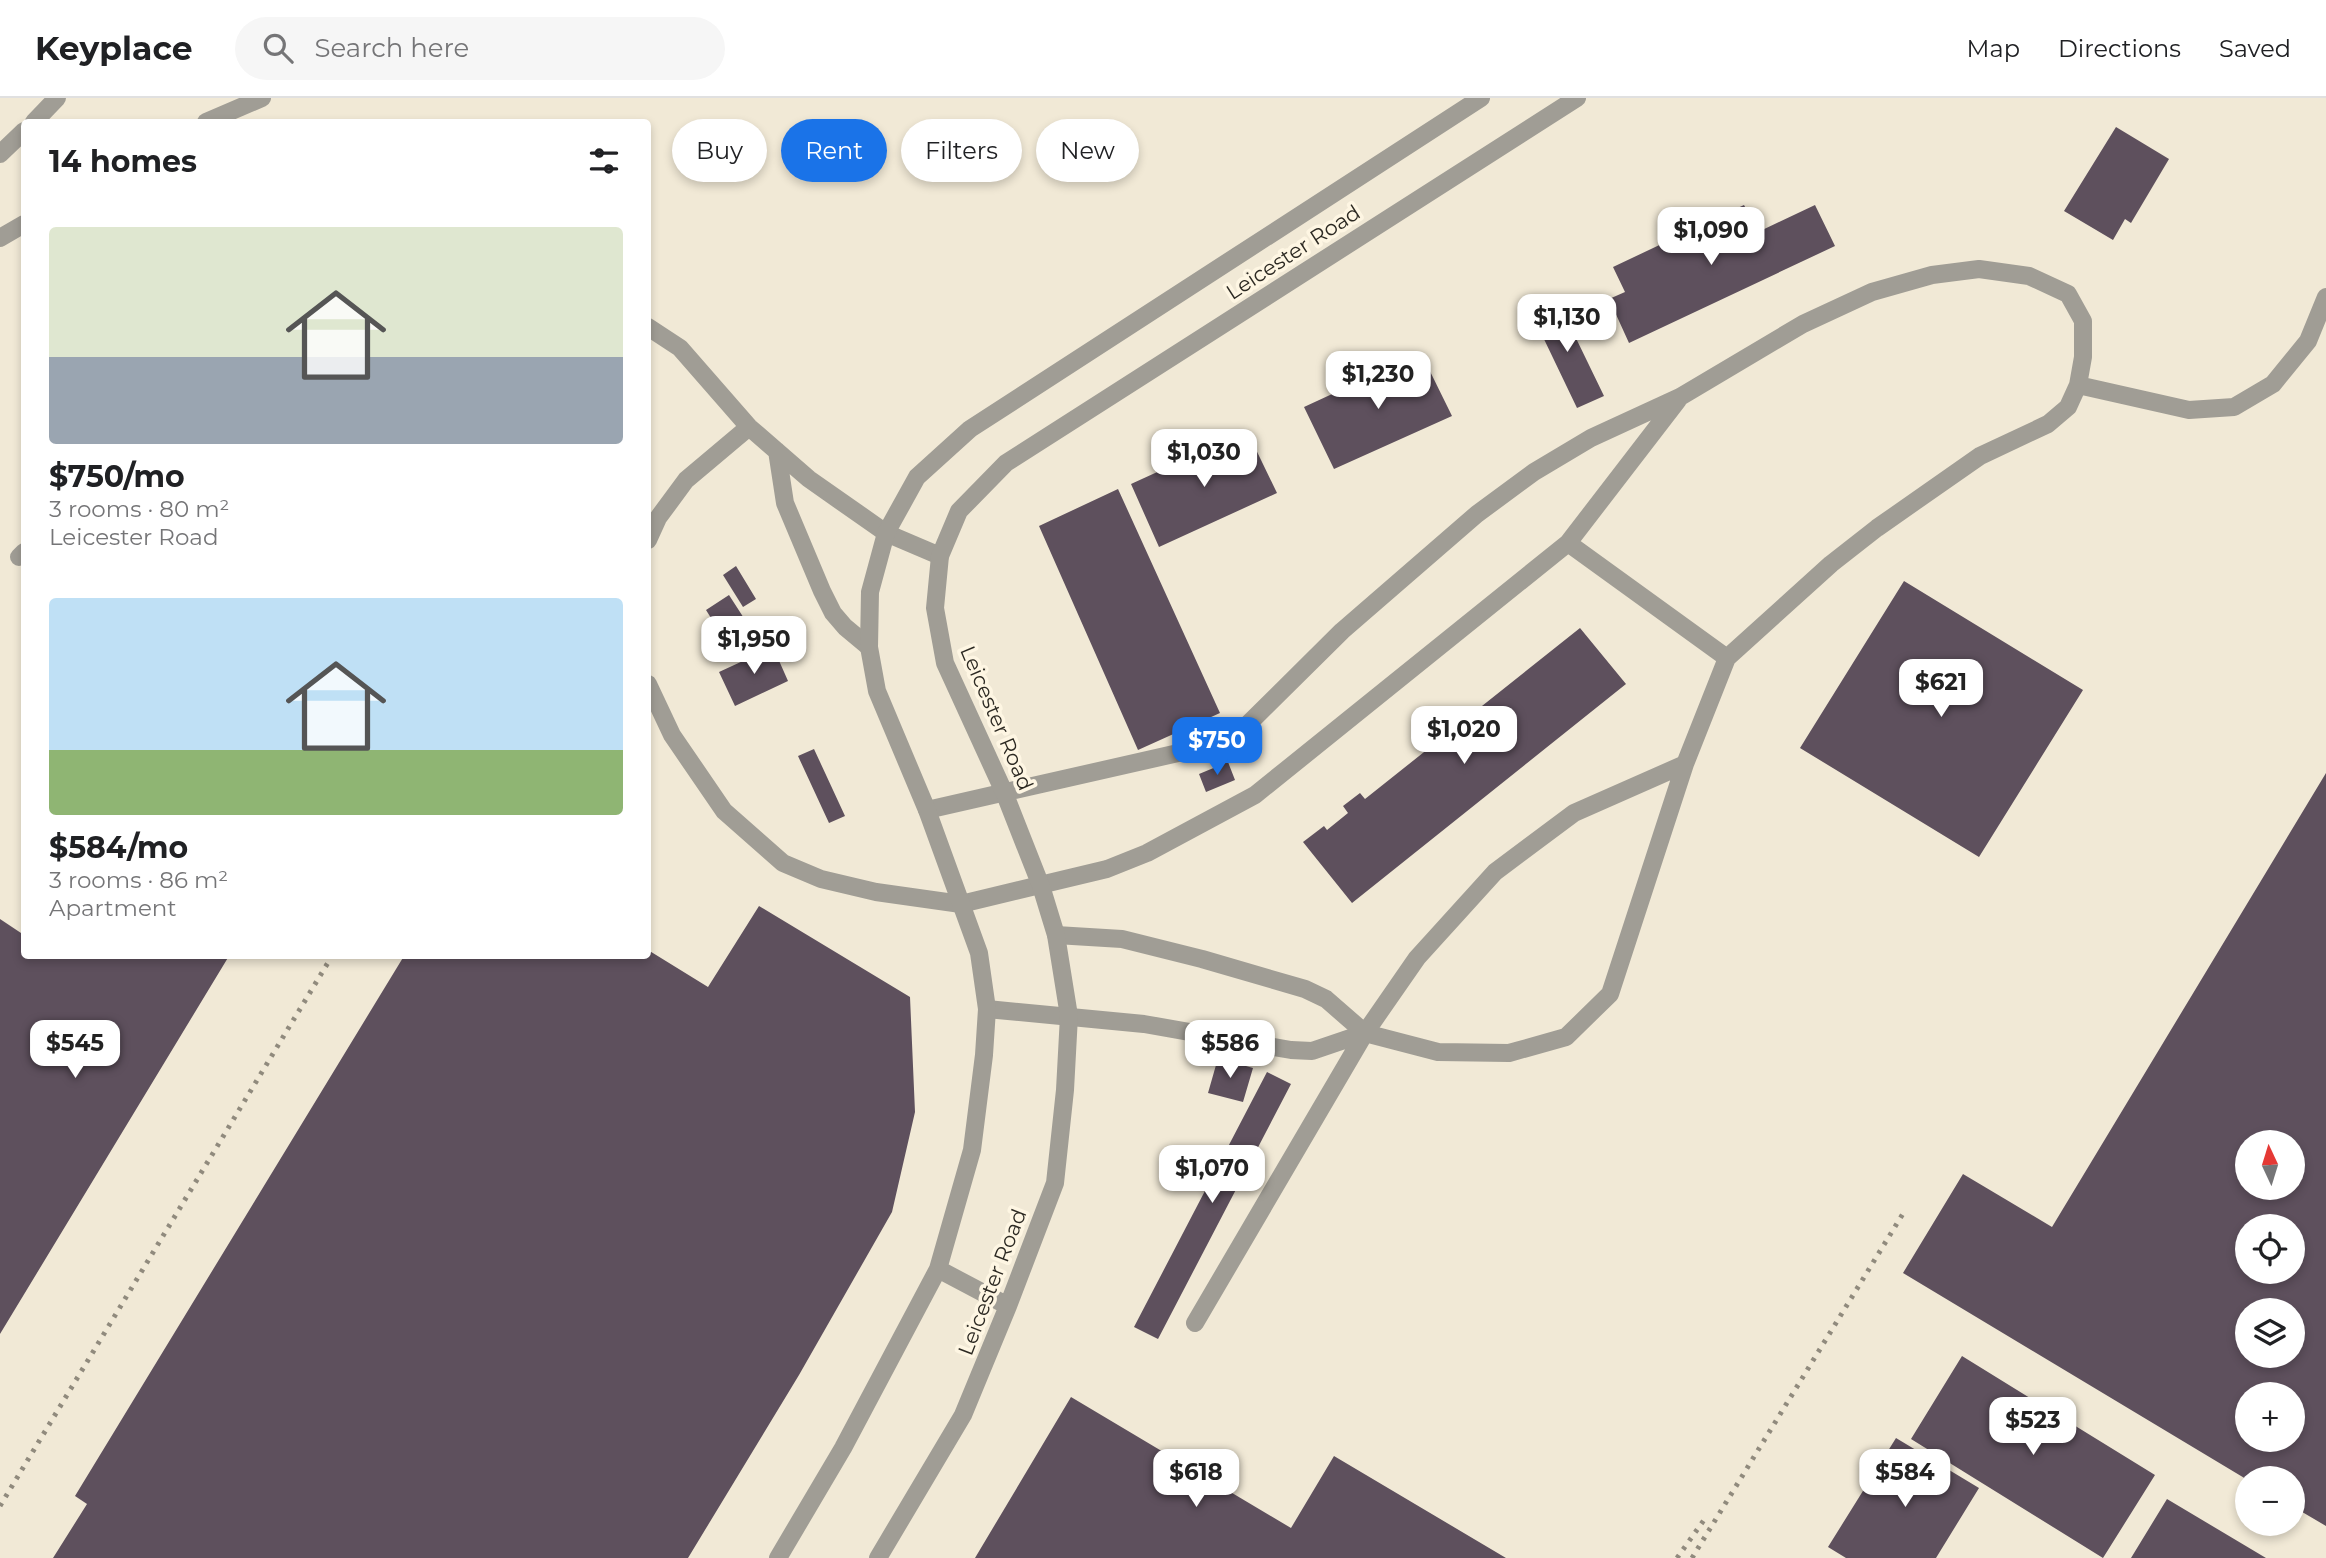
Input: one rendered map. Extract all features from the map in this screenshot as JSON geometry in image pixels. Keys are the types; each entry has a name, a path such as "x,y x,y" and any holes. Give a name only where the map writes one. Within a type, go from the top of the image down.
{"street":[{"path":"37,119 57,98"},
{"path":"213,119 262,98"},
{"name":"Leicester Road","path":"778,1558 843,1448 938,1269 972,1150 984,1055 987,1009 979,953 927,810 877,691 869,647 870,592 886,533 917,478 970,429 1481,98"},
{"name":"Leicester Road","path":"878,1558 963,1415 1008,1306 1055,1182 1065,1090 1069,1016 1056,935 1041,886 1004,792 945,663 935,608 940,556 959,511 1006,463 1577,98"},
{"path":"0,154 21,134"},
{"path":"0,238 21,226"},
{"path":"927,810 1231,741 1342,631 1477,514 1534,472 1591,438 1680,397 1803,324 1872,292 1932,275 1979,269 2029,276 2068,294 2083,321 2083,357 2078,385 2068,407 2048,424 1980,456 1877,528 1832,564 1727,658 1685,764 1610,995 1566,1037 1509,1053 1438,1052 1365,1033 1326,999 1305,989 1122,939 1056,935"},
{"path":"2078,385 2189,410 2234,407 2273,384 2308,341 2326,297"},
{"path":"651,329 680,348 749,427 809,479 886,533 940,556"},
{"path":"651,690 672,735 724,811 783,863 821,879 876,892 961,904 1107,869 1137,857 1255,795 1567,543 1680,397"},
{"path":"651,533 658,518 686,480 749,427"},
{"path":"777,451 785,503 821,591 845,628 869,647"},
{"path":"1567,543 1727,658"},
{"path":"1195,1323 1365,1033 1417,958 1495,872 1574,813 1685,764"},
{"path":"987,1009 1144,1024 1291,1050 1312,1051 1365,1033"},
{"path":"938,1269 1008,1306"}],"building":[{"path":"2116,127 2169,159 2131,223 2125,219 2113,240 2064,211"},
{"path":"1744,205 1758,232 1815,205 1835,246 1629,343 1609,299 1625,292 1613,267"},
{"path":"1557,299 1604,396 1577,408 1531,312"},
{"path":"1421,353 1452,416 1334,469 1304,407"},
{"path":"1247,431 1277,493 1159,547 1131,484"},
{"path":"1118,489 1220,713 1138,750 1039,526"},
{"path":"736,566 756,599 743,607 723,575"},
{"path":"1904,581 2083,690 1979,857 1800,748"},
{"path":"729,595 749,626 726,642 706,610"},
{"path":"1580,628 1626,684 1352,903 1303,842 1324,826 1327,830 1348,813 1343,806 1360,793 1365,799"},
{"path":"773,647 788,681 735,706 719,672"},
{"path":"814,749 845,816 829,823 798,756"},
{"path":"1228,762 1235,780 1206,792 1199,774"},
{"path":"2326,773 2326,1526 2305,1514 2305,1466 2235,1466 2235,1472 1903,1273 1963,1174 2052,1227"},
{"path":"759,906 910,997 915,1112 892,1212 799,1375 688,1558 53,1558 87,1504 75,1496 402,959 651,959 651,952 708,987"},
{"path":"0,919 21,933 21,959 227,959 0,1334"},
{"path":"1218,1058 1253,1068 1243,1102 1208,1093"},
{"path":"1267,1072 1291,1084 1158,1339 1134,1327"},
{"path":"1962,1356 2155,1475 2103,1558 1911,1439"},
{"path":"1071,1397 1291,1528 1334,1456 1506,1558 975,1558"},
{"path":"1896,1438 1979,1488 1936,1558 1846,1558 1828,1547"},
{"path":"2167,1499 2266,1558 2131,1558"}],"railway":[{"path":"0,1506 330,959"},
{"path":"1692,1558 1904,1212"},
{"path":"1677,1558 1704,1520"}]}
